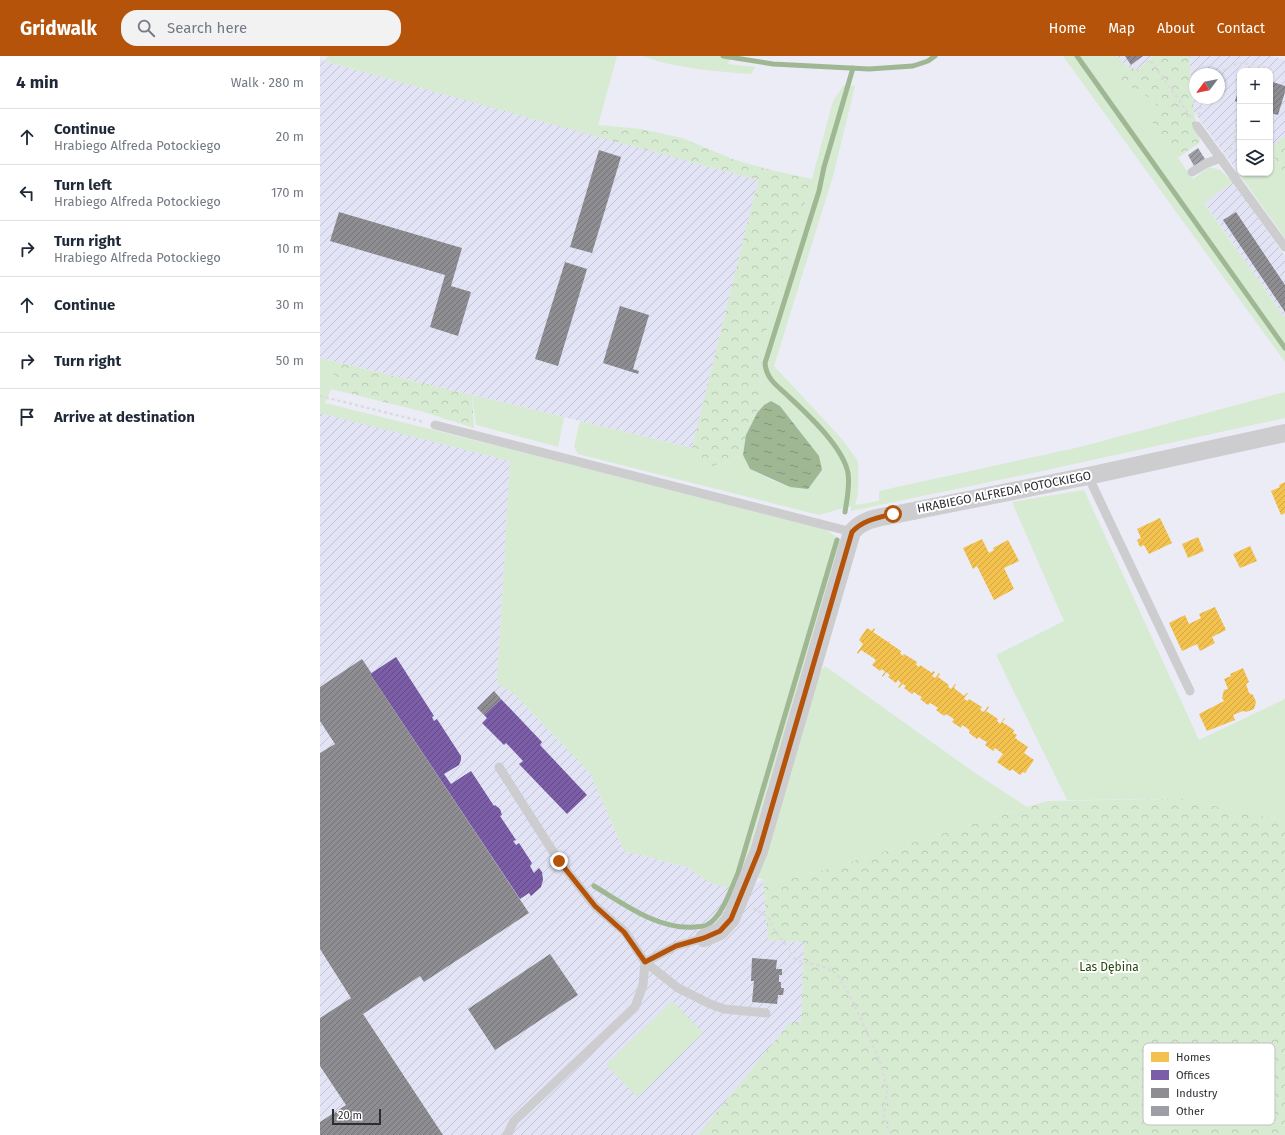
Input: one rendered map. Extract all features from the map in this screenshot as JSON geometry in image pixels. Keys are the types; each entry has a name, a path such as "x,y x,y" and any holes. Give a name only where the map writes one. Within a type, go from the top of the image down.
{"street":[{"name":"HRABIEGO ALFREDA POTOCKIEGO","path":"852,532 856,526 872,519 1088,476 1285,433"},
{"path":"704,938 720,931 731,919 759,851 852,532"}],"lane":[{"path":"1198,126 1285,247"},
{"path":"1192,172 1207,163 1221,158"},
{"path":"435,425 852,532"},
{"path":"1088,476 1190,691"},
{"path":"499,767 559,861 595,906 624,932 645,962 678,988 710,1004 724,1009 766,1013"},
{"path":"645,962 676,946 704,938"},
{"path":"506,1135 514,1121 635,1007 643,985 645,962"}],"path":[{"path":"1151,61 1198,126"},
{"path":"1225,68 1238,63 1251,64 1265,68"},
{"path":"1198,126 1201,104"},
{"path":"1221,158 1228,153 1234,141 1237,121"},
{"path":"320,396 435,425"},
{"path":"742,893 751,907 768,917 777,934 788,947 794,958 799,961 822,966 834,972 839,977 850,996 880,1061 887,1090 884,1115 888,1129 893,1135"}],"shaded area":[{"path":"1116,56 1154,56 1136,70 1127,66"},
{"path":"1189,56 1271,56 1285,60 1285,136 1273,146 1273,68 1237,68 1237,171 1194,112 1193,104 1225,104 1225,68 1190,68"},
{"path":"320,60 758,180 692,448 320,358"},
{"path":"1233,182 1285,256 1285,318 1204,202"},
{"path":"320,412 510,461 497,683 514,694 590,773 624,851 687,867 710,883 745,890 763,879 768,940 804,942 801,1023 790,1022 698,1135 320,1135"}],"green space":[{"path":"328,56 617,56 595,136 324,61"},
{"path":"643,56 731,56 728,64 755,67 751,74 710,70 683,67"},
{"path":"1063,56 1116,56 1127,66 1120,73 1121,82 1144,94 1160,108 1149,118 1193,179 1209,167 1220,170 1233,182 1204,203 1285,318 1285,362"},
{"path":"1154,56 1189,56 1189,104 1193,104 1200,142 1178,158 1149,118 1160,108 1144,94 1121,82 1120,73 1127,66 1137,70"},
{"path":"844,85 855,86 833,176 774,366 841,438 858,461 858,493 855,505 879,501 879,491 1080,447 1285,392 1285,418 851,511 851,506 819,515 578,454 574,447 580,421 692,448 710,467 743,455 750,469 790,487 803,435 780,406 771,401 764,405 757,413 762,389 756,365 812,179 833,101"},
{"path":"598,125 641,129 682,138 735,160 812,179 756,365 762,389 757,413 746,435 743,455 710,467 692,448 758,180 595,136"},
{"path":"1285,136 1285,175 1273,154 1273,146"},
{"path":"1273,154 1285,175 1285,238 1241,176 1273,176"},
{"path":"320,358 336,362 331,389 325,403 825,529 842,541 746,862 736,889 710,883 687,867 624,851 590,773 514,694 497,683 510,461 320,413"},
{"path":"336,362 472,395 474,428 421,411 331,389"},
{"path":"472,395 564,417 558,447 476,425"},
{"path":"1084,490 1199,740 1285,699 1285,821 1182,799 1067,800 996,655 1064,621 1012,502"},
{"path":"825,666 975,773 1027,807 818,872 774,883 756,877 801,740 819,673"},
{"name":"Las Dębina","path":"1182,799 1285,821 1285,1135 698,1135 790,1022 801,1022 804,942 768,940 763,879 774,883 818,872 1047,801"},
{"path":"672,1001 703,1033 637,1097 606,1065"}],"water":[{"path":"771,401 780,406 819,456 822,470 808,489 790,487 750,469 743,455 746,435 757,413 764,405"}],"building: Homes":[{"path":"1285,482 1285,513 1281,515 1271,491 1280,487 1279,485"},
{"path":"1160,518 1172,543 1149,554 1144,545 1140,547 1137,540 1141,538 1137,529"},
{"path":"1198,537 1204,551 1188,558 1182,544"},
{"path":"982,539 989,553 994,550 993,548 1008,540 1019,561 1004,568 1014,589 994,600 977,566 973,569 963,548"},
{"path":"1250,546 1257,561 1240,568 1233,554"},
{"path":"1215,607 1226,630 1212,637 1215,643 1200,651 1197,644 1182,651 1169,623 1185,615 1189,624 1201,618 1199,614"},
{"path":"867,628 872,631 874,628 875,629 873,632 888,642 890,641 889,643 901,651 900,653 903,656 904,654 917,662 916,665 919,667 920,665 932,673 933,671 935,672 932,676 935,678 939,673 940,674 938,677 949,685 948,687 951,689 956,684 954,688 964,696 968,693 964,699 967,701 969,699 982,707 980,710 984,712 988,706 989,707 986,711 998,719 997,721 1000,724 1004,718 1005,719 1002,722 1014,730 1013,733 1017,735 1015,738 1028,747 1024,753 1034,760 1025,773 1023,772 1020,775 1012,769 1010,771 997,762 1003,754 995,748 993,751 985,745 987,742 979,737 977,739 969,733 970,731 967,728 962,725 961,728 952,722 954,719 946,714 944,716 936,710 938,708 930,703 928,705 920,699 922,697 914,692 912,694 904,688 906,686 903,684 899,688 898,687 901,683 898,680 896,683 888,677 890,675 886,672 883,677 882,676 885,672 882,669 880,671 872,665 876,660 861,650 858,654 857,653 863,644 859,640"},
{"path":"1243,668 1249,682 1246,684 1249,693 1253,695 1256,702 1254,709 1233,715 1235,720 1207,731 1199,714 1224,701 1222,698 1224,690 1228,689 1224,679 1231,676 1230,674"}],"building: Offices":[{"path":"396,657 434,716 432,717 434,721 437,719 461,756 459,765 444,774 451,784 471,771 494,806 495,805 500,809 502,815 500,816 516,840 513,841 516,845 519,843 532,863 530,866 534,873 539,868 542,872 543,880 541,887 531,896 529,893 520,899 370,674"},
{"path":"501,699 542,742 540,745 587,795 567,814 519,764 523,761 506,743 504,745 482,723 487,718 484,715"}],"building: Industry":[{"path":"1125,56 1143,56 1131,65"},
{"path":"1273,82 1285,86 1285,92 1278,115 1273,114"},
{"path":"599,150 621,157 592,253 570,247"},
{"path":"339,212 462,248 451,286 471,292 458,336 430,327 445,275 330,241"},
{"path":"1236,212 1285,285 1285,312 1223,220"},
{"path":"565,262 587,269 558,366 535,359"},
{"path":"620,306 649,315 633,369 639,371 638,374 603,363"},
{"path":"362,659 372,674 370,674 529,913 424,982 420,976 363,1014 443,1135 320,1135 320,1122 346,1105 320,1066 320,1018 351,998 320,949 320,753 335,744 320,721 320,687"},
{"path":"494,691 501,699 484,715 477,708"},
{"path":"550,954 578,995 495,1050 468,1009"},
{"path":"752,958 777,960 776,969 782,969 782,975 779,975 779,982 781,982 781,988 784,988 783,995 778,995 777,1004 752,1002 754,981 751,981"}],"building: Other":[{"path":"1198,148 1205,159 1194,166 1188,155"}],"waterway":[{"path":"723,56 773,64 869,69 913,66 928,61 935,56"},
{"path":"1077,56 1285,348"},
{"path":"845,512 849,483 845,463 823,430 772,381 767,373 765,363 819,191 824,167 853,68"},
{"path":"594,886 629,908 655,920 681,927 707,925 722,909 738,873 837,540"}],"route":[{"path":"559,861 595,906 624,932 645,962 676,946 704,938 720,931 731,919 759,851 852,532 856,526 866,521 893,514"}]}
